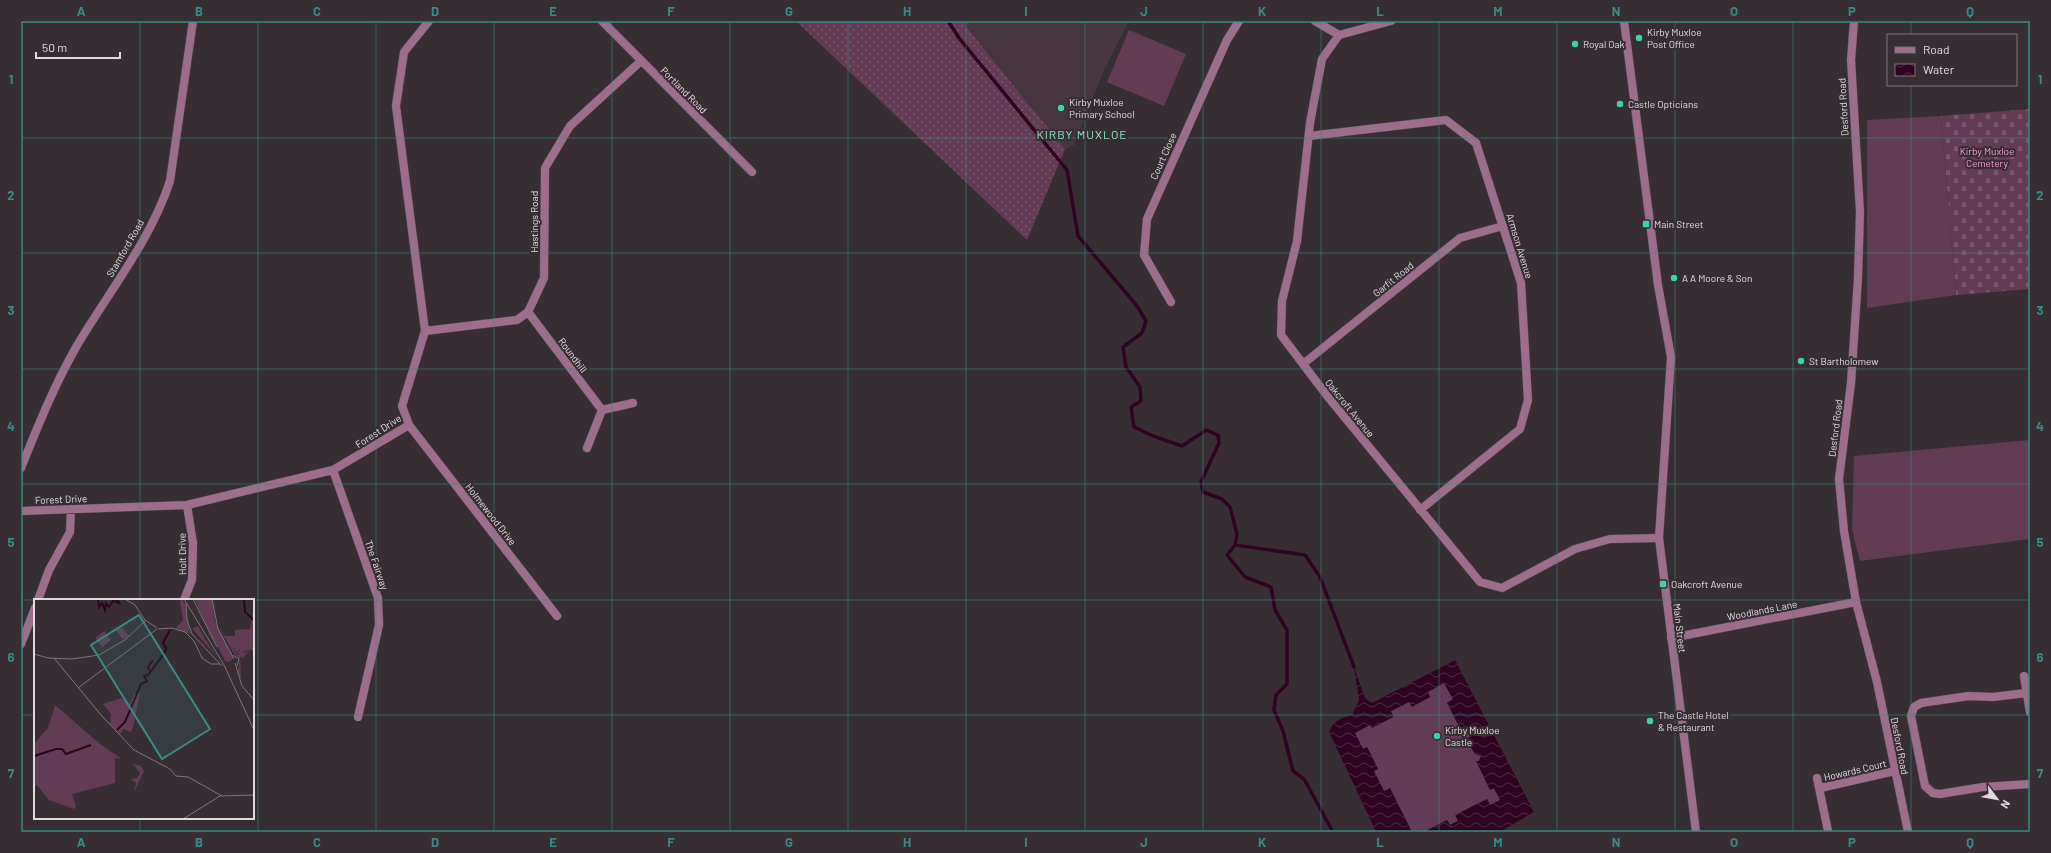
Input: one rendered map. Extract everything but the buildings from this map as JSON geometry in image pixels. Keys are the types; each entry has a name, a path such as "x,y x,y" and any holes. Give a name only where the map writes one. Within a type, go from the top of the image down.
{"street":[{"name":"Stamford Road","path":"21,468 74,350 142,242 164,198 170,181 193,21"},
{"name":"Forest Drive","path":"21,510 187,505 333,470 409,425 402,406 426,331 396,106 404,52 429,21"},
{"name":"Portland Road","path":"602,21 752,172"},
{"name":"Court Close","path":"1171,302 1144,255 1147,219 1227,40 1239,21"},
{"path":"1315,21 1339,36 1391,21"},
{"name":"Main Street","path":"1624,21 1658,284 1671,357 1659,538 1696,832"},
{"name":"Desford Road","path":"1854,21 1851,60 1860,212 1858,278 1851,383 1839,479 1844,532 1856,602 1877,682 1908,832"},
{"name":"Oakcroft Avenue","path":"1339,36 1322,59 1309,136 1297,241 1282,301 1281,335 1420,510 1480,582 1502,588 1575,549 1610,539 1659,538"},
{"name":"Hastings Road","path":"528,312 544,278 544,168 570,126 641,60"},
{"name":"Armson Avenue","path":"1309,136 1446,120 1476,143 1521,284 1528,400 1520,429 1420,510"},
{"name":"Garfit Road","path":"1303,364 1460,238 1503,226"},
{"path":"426,331 517,320 528,312"},
{"name":"Roundhill","path":"528,312 602,410"},
{"path":"587,448 602,410 633,403"},
{"name":"Holmewood Drive","path":"409,425 557,616"},
{"name":"The Fairway","path":"333,470 378,598 379,624 358,717"},
{"name":"Holt Drive","path":"184,599 192,580 193,550 187,505"},
{"path":"38,599 49,570 70,532 71,509"},
{"name":"Woodlands Lane","path":"1671,638 1856,602"},
{"path":"21,644 34,611"},
{"path":"2024,676 2030,712"},
{"path":"2026,693 1993,697 1969,696 1921,703 1914,707 1911,716 1925,786 1933,793 1940,794 1983,787 2030,784"},
{"name":"Howards Court","path":"1820,788 1895,771"},
{"name":"Howards Court","path":"1817,778 1828,831"}],"shaded area":[{"name":"Kirby Muxloe Primary School","path":"972,21 1129,21 1104,70 1074,145 1065,149 965,24"}],"green space":[{"path":"796,21 972,21 965,25 1065,149 1027,240"},
{"path":"1129,30 1186,54 1164,106 1107,82"},
{"name":"Kirby Muxloe Cemetery","path":"2030,109 2030,289 1956,295 1941,116"},
{"path":"1941,116 1956,295 1867,308 1867,120"},
{"path":"2030,440 2030,539 1860,561 1852,530 1854,456"},
{"path":"1444,683 1453,699 1447,703 1461,730 1470,734 1467,740 1475,754 1481,756 1479,761 1491,789 1494,788 1500,800 1490,805 1487,799 1456,815 1458,821 1450,825 1447,820 1424,832 1412,832 1390,789 1384,791 1373,771 1378,769 1367,747 1363,749 1355,733 1370,725 1372,728 1393,717 1391,711 1409,702 1412,706 1430,697 1428,692"}],"water":[{"path":"1455,660 1534,812 1500,832 1424,832 1447,820 1450,825 1458,821 1455,815 1487,799 1490,805 1500,800 1494,788 1490,790 1476,761 1479,761 1481,756 1475,754 1466,740 1470,737 1470,734 1461,730 1447,703 1453,699 1444,683 1428,692 1430,697 1412,707 1409,702 1391,711 1393,717 1372,728 1370,725 1355,733 1363,749 1367,747 1378,769 1374,771 1384,791 1390,788 1412,832 1376,832 1329,732 1338,720 1352,715 1359,700 1354,667 1365,698 1372,703"}],"waterway":[{"path":"948,21 959,38 1067,170 1078,236 1137,306 1146,321 1142,333 1123,347 1126,367 1140,387 1141,401 1131,407 1134,427 1153,436 1182,446 1206,430 1218,435 1219,443 1201,482 1203,492 1222,499 1230,507 1237,534 1235,545 1227,555 1245,577 1271,587 1275,610 1287,630 1287,684 1276,695 1274,710 1283,731 1293,771 1304,779 1333,832"},
{"path":"1235,545 1305,555 1320,577 1354,667"}],"place":[{"name":"Kirby Muxloe Post Office","path":"1639,38"},
{"name":"Royal Oak","path":"1575,44"},
{"name":"Castle Opticians","path":"1620,104"},
{"name":"Kirby Muxloe Primary School","path":"1061,108"},
{"name":"Main Street","path":"1646,224"},
{"name":"A A Moore & Son","path":"1674,278"},
{"name":"St Bartholomew","path":"1801,361"},
{"name":"Oakcroft Avenue","path":"1663,584"},
{"name":"The Castle Hotel & Restaurant","path":"1650,721"},
{"name":"Kirby Muxloe Castle","path":"1437,736"}],"district":[{"name":"KIRBY MUXLOE","path":"1082,134"}]}
